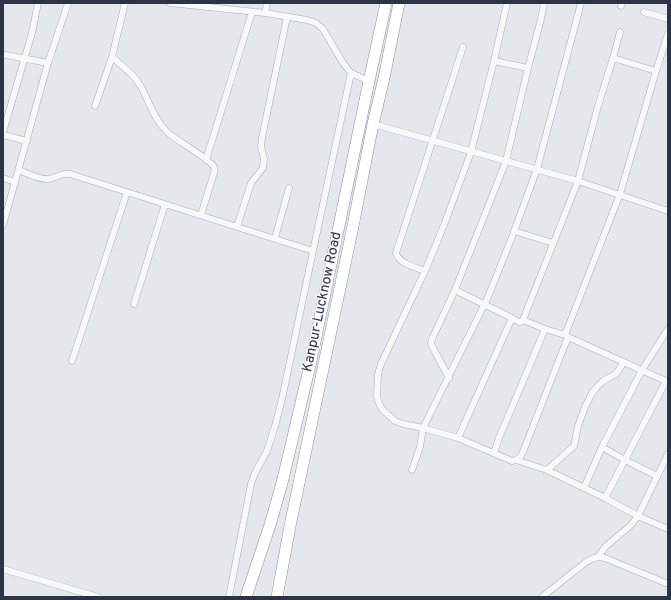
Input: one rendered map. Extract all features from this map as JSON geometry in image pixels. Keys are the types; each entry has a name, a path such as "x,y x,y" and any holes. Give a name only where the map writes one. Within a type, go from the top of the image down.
{"highway":[{"path":"386,4 399,6"},
{"name":"Kanpur-Lucknow Road","path":"246,597 268,532 282,484 310,368 386,4"},
{"name":"Kanpur-Lucknow Road","path":"277,597 290,526 373,124 399,6"}],"street":[{"path":"3,132 32,32 38,3"},
{"path":"3,225 48,63 68,3"},
{"path":"95,106 112,57 125,3"},
{"path":"170,3 220,6 307,20 316,23 323,29 346,68 351,73 369,81"},
{"path":"265,13 267,3"},
{"path":"507,3 471,152 425,271 381,364 376,391 379,403 385,412 395,421 458,438 512,461 516,460 547,470 638,516 668,529"},
{"path":"449,378 431,343 432,339 455,290 506,161 528,68 542,19 544,3"},
{"path":"412,470 420,447 423,428 485,305 537,169 581,3"},
{"path":"206,160 252,12"},
{"path":"644,12 668,19"},
{"path":"238,227 251,183 263,168 264,159 261,147 262,138 287,17"},
{"path":"522,320 578,181 620,32"},
{"path":"516,460 520,458 523,452 620,194 656,71 665,52 668,34"},
{"path":"425,271 400,259 396,253 463,47"},
{"path":"3,56 6,55 48,63"},
{"path":"112,57 136,79 156,118 164,129 174,138 206,160 215,169 200,215"},
{"path":"613,58 656,71"},
{"path":"494,61 528,68"},
{"path":"229,597 251,484 267,451 282,399 312,251 351,73"},
{"path":"373,124 578,181 668,211"},
{"path":"3,135 27,141"},
{"path":"19,170 45,180 65,173 70,174 312,251"},
{"path":"3,178 15,182"},
{"path":"275,238 289,188"},
{"path":"72,361 127,192"},
{"path":"134,304 165,204"},
{"path":"514,231 553,244"},
{"path":"455,290 519,322 522,320 567,336 667,381 604,498"},
{"path":"458,438 512,318"},
{"path":"494,453 545,329"},
{"path":"584,488 602,447 642,370 668,329"},
{"path":"547,470 574,446 578,426 592,393 603,381 616,374 624,362"},
{"path":"602,447 657,476"},
{"path":"599,556 605,546 630,526 638,516 668,454"},
{"path":"542,597 586,562 599,556 668,584"},
{"path":"3,569 98,597"}]}
